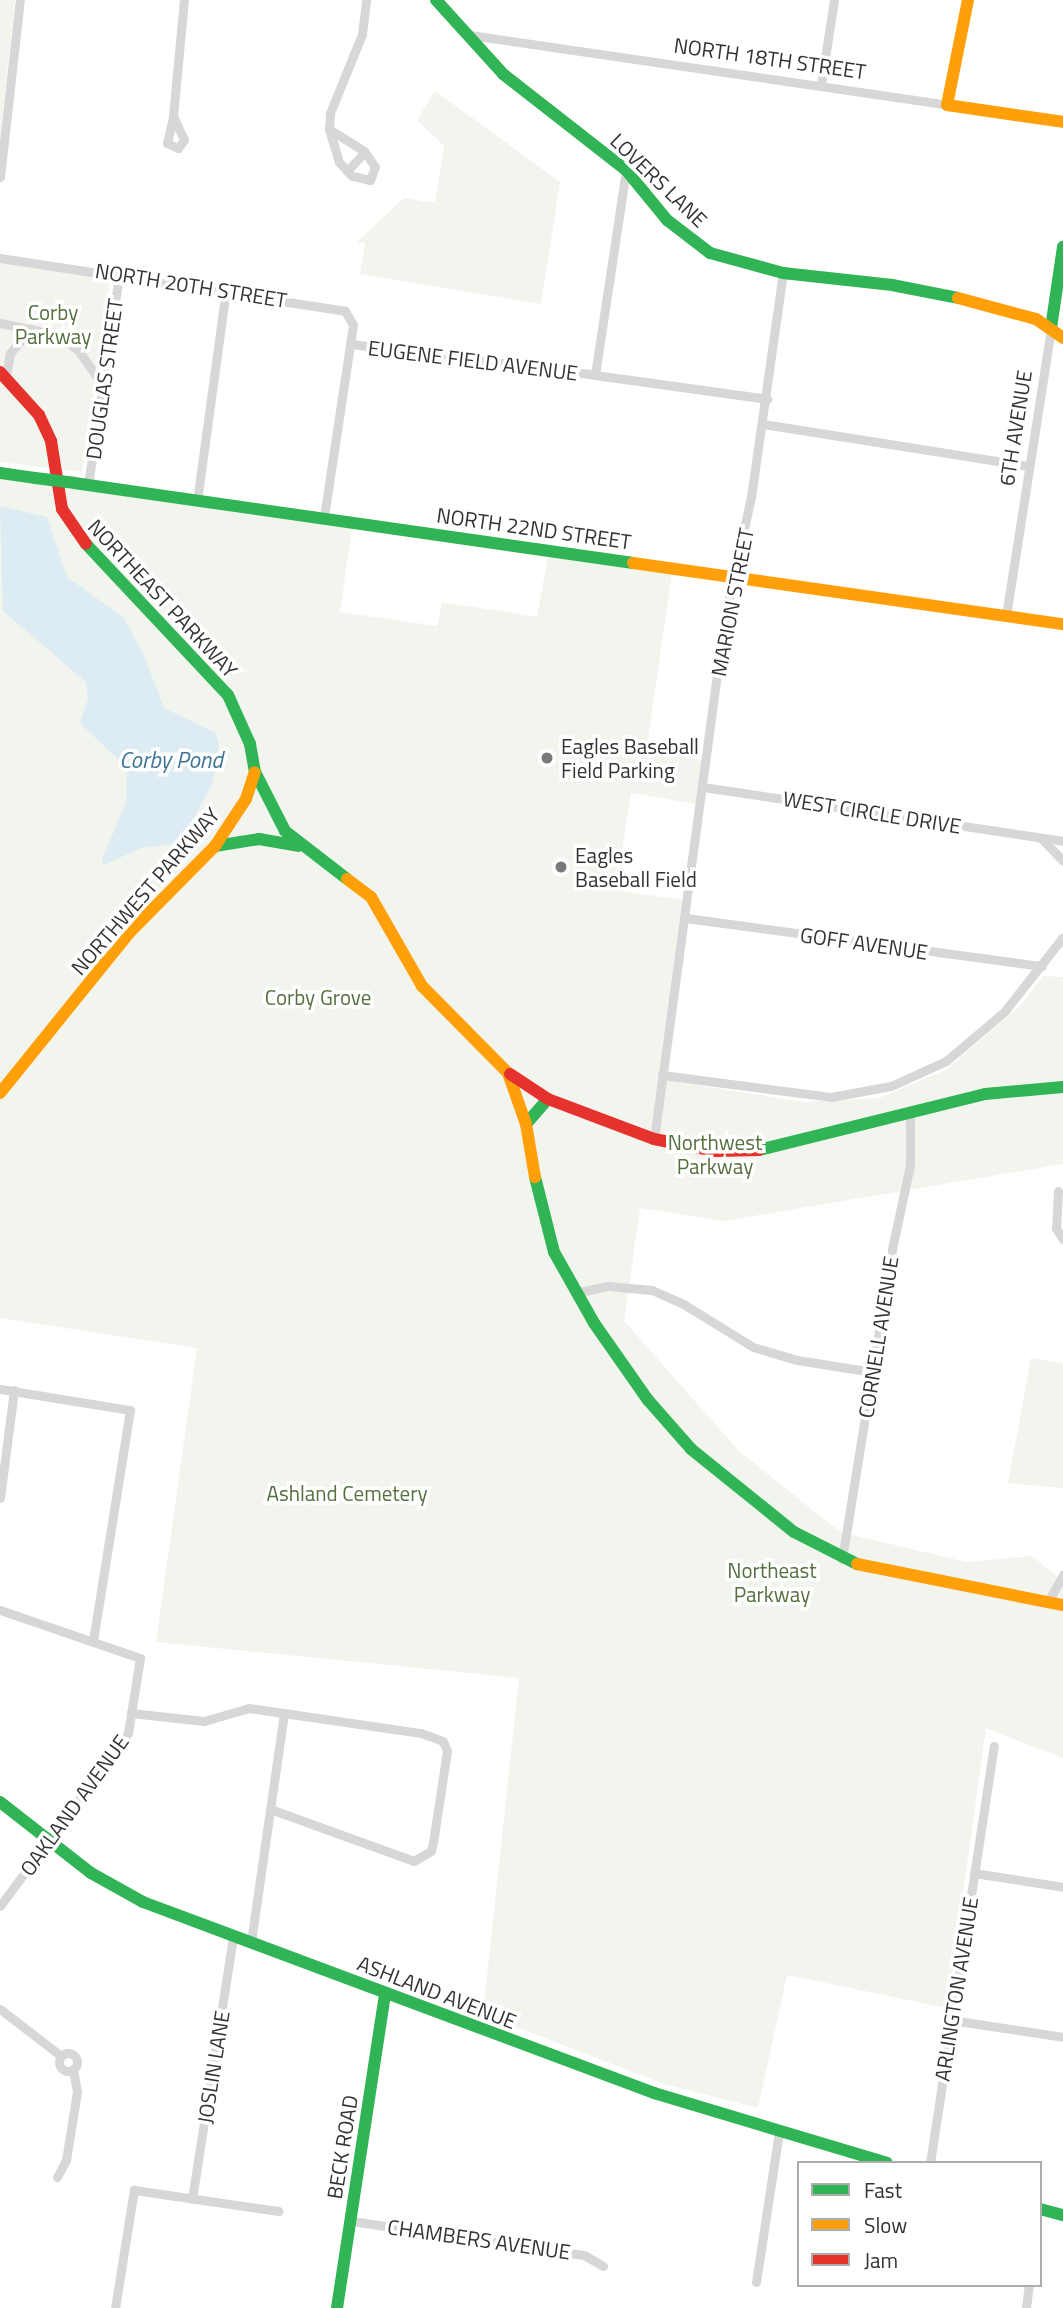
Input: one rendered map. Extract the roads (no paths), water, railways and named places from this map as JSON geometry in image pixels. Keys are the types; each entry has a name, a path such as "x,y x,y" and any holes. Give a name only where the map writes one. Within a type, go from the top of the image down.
{"street":[{"path":"0,177 20,0"},
{"path":"173,116 184,0"},
{"path":"329,129 365,152 375,167 374,176 365,181 347,170 331,148 329,129 330,113 362,33 366,0"},
{"name":"LOVERS LANE","path":"436,0 503,74 626,170 667,220 710,253 783,273 892,285 992,305 1051,328 1063,338"},
{"path":"821,84 834,0"},
{"path":"947,105 968,0"},
{"name":"NORTH 18TH STREET","path":"470,36 821,84 1063,122"},
{"path":"347,170 365,152"},
{"name":"EUGENE FIELD AVENUE","path":"595,375 626,170"},
{"name":"6TH AVENUE","path":"1006,616 1063,247"},
{"name":"NORTH 20TH STREET","path":"0,258 226,290 345,311 352,320 351,344 324,516"},
{"name":"MARION STREET","path":"654,1139 704,787 725,615 737,577 763,424 783,273"},
{"name":"DOUGLAS STREET","path":"88,485 119,274"},
{"path":"197,501 226,290"},
{"path":"0,323 69,341 103,384"},
{"path":"3,374 10,352 30,329"},
{"name":"EUGENE FIELD AVENUE","path":"351,344 767,399"},
{"name":"NORTHEAST PARKWAY","path":"3,374 38,415 55,466 65,519 110,575 228,695 250,744 256,772 271,807 298,846 341,871 371,897 422,986 456,1025 508,1073 526,1124 542,1218 575,1293 648,1400 691,1449 793,1532 842,1559 898,1576 1049,1600 1063,1605"},
{"path":"763,424 1028,466"},
{"name":"NORTH 22ND STREET","path":"0,472 197,501 324,516 1063,624"},
{"name":"NORTHWEST PARKWAY","path":"0,1093 129,933 215,846 246,799 256,772"},
{"name":"WEST CIRCLE DRIVE","path":"704,787 1063,841"},
{"path":"1040,837 1063,861"},
{"path":"215,846 259,839 298,846"},
{"name":"GOFF AVENUE","path":"686,918 1042,966"},
{"path":"662,1075 831,1097 891,1086 920,1076 958,1052 1004,1012 1063,937"},
{"path":"508,1073 548,1099 654,1139 716,1152 772,1150 910,1116 985,1094 1063,1087"},
{"path":"526,1124 548,1099"},
{"name":"CORNELL AVENUE","path":"842,1559 910,1165 910,1116"},
{"path":"1058,1191 1056,1228 1063,1239"},
{"path":"575,1293 608,1286 652,1290 685,1304 753,1348 810,1363 873,1371"},
{"path":"0,1389 129,1407 132,1417 93,1642 0,1610"},
{"path":"0,1498 14,1390"},
{"path":"1049,1600 1063,1575"},
{"name":"OAKLAND AVENUE","path":"0,1906 128,1733 140,1658 93,1642"},
{"path":"131,1713 204,1721 249,1708 354,1723 443,1741 447,1751 431,1851 414,1861 402,1860 270,1809"},
{"path":"251,1942 284,1713"},
{"name":"ARLINGTON AVENUE","path":"930,2161 994,1746"},
{"name":"ASHLAND AVENUE","path":"0,1802 121,1892 622,2082 880,2161"},
{"path":"974,1873 1063,1887"},
{"name":"JOSLIN LANE","path":"192,2199 233,1936"},
{"name":"BECK ROAD","path":"337,2308 385,1993"},
{"path":"0,2009 61,2056 60,2067 73,2070 77,2092 66,2160 58,2177"},
{"path":"951,2020 1063,2037"},
{"path":"756,2282 779,2130"},
{"path":"115,2308 134,2190 278,2211"},
{"path":"1042,2210 1063,2216"},
{"name":"CHAMBERS AVENUE","path":"351,2221 584,2255 603,2266"},
{"path":"1026,2308 1029,2287"}],"water":[{"name":"Corby Pond","path":"0,506 47,517 67,577 123,617 143,653 164,708 216,733 219,745 212,784 181,843 141,848 104,865 102,859 126,803 127,768 80,723 88,699 86,682 3,611"}],"place":[{"name":"Eagles Baseball Field Parking","path":"547,758"},
{"name":"Eagles Baseball Field","path":"561,867"}],"park label":[{"name":"Corby Parkway","path":"53,324"},
{"name":"Corby Grove","path":"318,997"},
{"name":"Northwest Parkway","path":"715,1154"},
{"name":"Ashland Cemetery","path":"347,1493"},
{"name":"Northeast Parkway","path":"772,1582"}]}
